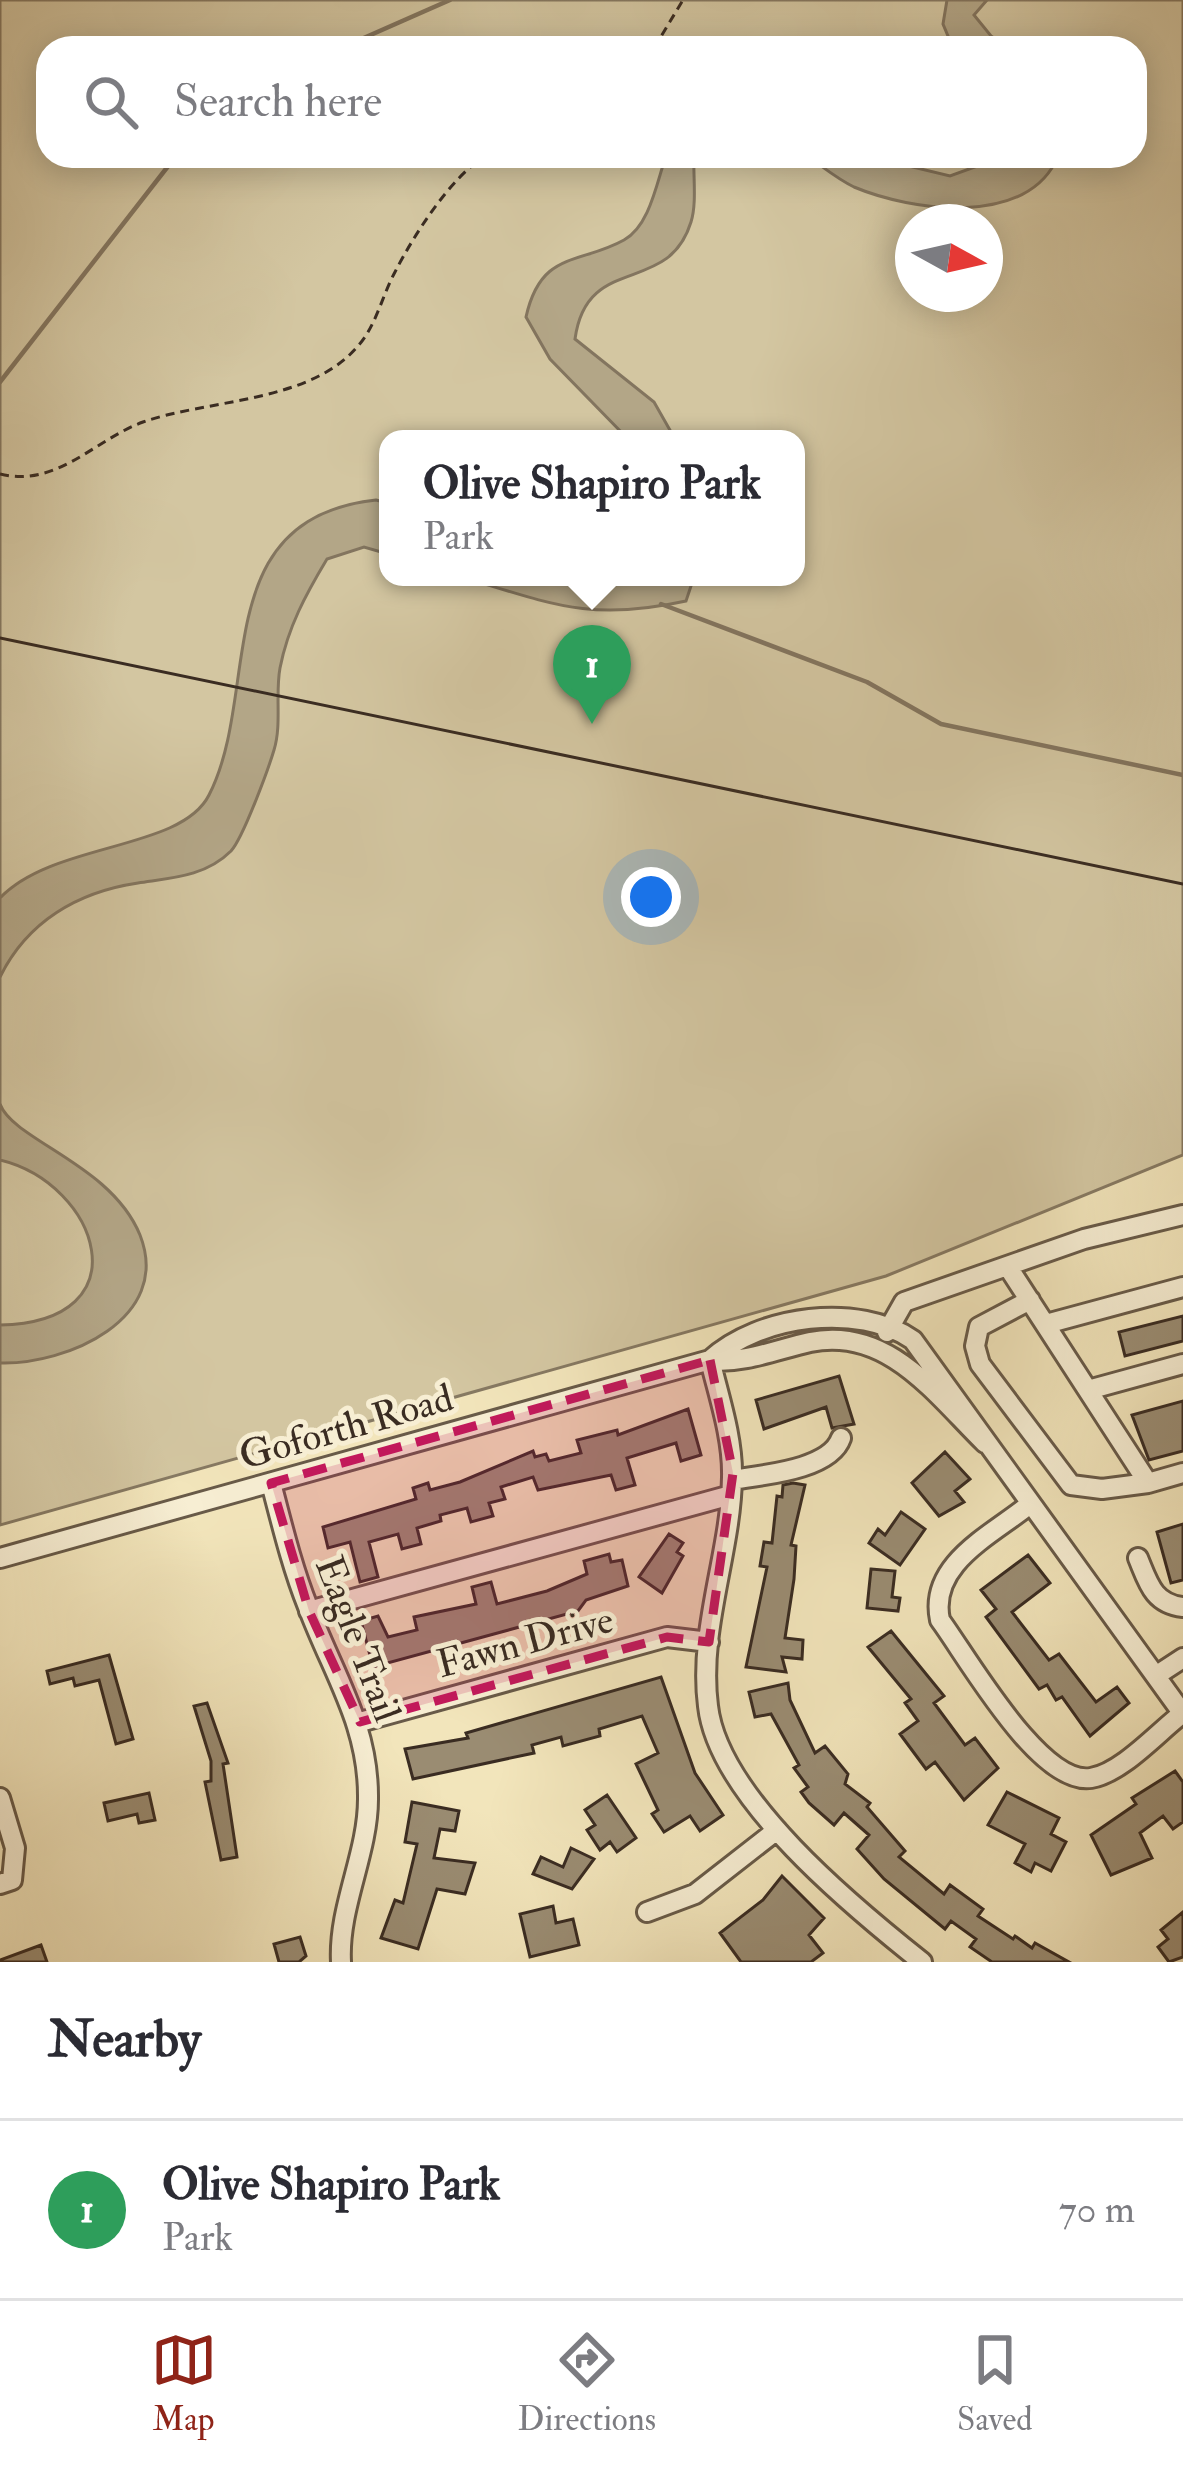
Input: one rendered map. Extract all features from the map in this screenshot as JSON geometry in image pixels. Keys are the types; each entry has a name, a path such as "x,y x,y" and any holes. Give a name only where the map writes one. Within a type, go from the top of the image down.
{"street":[{"path":"985,1443 879,1347 904,1302 1084,1239 1183,1215"},
{"path":"1008,1267 1148,1483"},
{"path":"1046,1324 1183,1287"},
{"path":"1030,1300 979,1328 975,1346 980,1364 1071,1485 1102,1489 1183,1473"},
{"name":"Goforth Road","path":"710,1360 724,1346 832,1316 891,1324"},
{"path":"891,1324 929,1358 985,1443 1157,1675 1183,1714 1105,1773 1088,1779 1059,1771 1030,1745 940,1620 937,1605 946,1572 1030,1504"},
{"name":"Goforth Road","path":"0,1558 710,1360 726,1362 837,1339 879,1347"},
{"path":"710,1360 731,1487 709,1642 708,1709 714,1732 777,1830 829,1885 922,1962"},
{"path":"1088,1390 1183,1364"},
{"path":"309,1611 817,1460 834,1452 841,1438"},
{"name":"Eagle Trail","path":"271,1484 309,1611 360,1722 367,1820 341,1962"},
{"path":"1138,1558 1152,1593 1167,1605 1183,1607"},
{"name":"Fawn Drive","path":"360,1722 667,1637 709,1642"},
{"path":"1157,1675 1183,1658"},
{"path":"0,1798 15,1848 12,1880 0,1884"},
{"path":"647,1912 695,1894 777,1830"}],"path":[{"path":"661,36 683,0"},
{"path":"0,474 20,478 54,471 138,424 297,384 340,362 359,345 404,254 472,168"}],"highlighted area":[{"path":"710,1360 733,1473 709,1642 667,1637 360,1722 309,1611 271,1483"}],"shaded area":[{"path":"0,0 1183,0 1183,1155 886,1276 0,1525"},
{"path":"947,0 987,0 974,15 991,36 948,36 943,24"},
{"path":"662,168 694,168 693,215 680,245 665,260 595,295 582,312 575,339 654,402 670,430 619,430 550,359 526,317 541,280 564,263 624,240 640,224"},
{"path":"825,168 917,168 950,176 972,168 1050,168 1022,195 996,204 918,204 878,196"},
{"path":"379,501 379,551 364,547 327,559 305,598 280,668 274,750 236,844 221,860 199,871 116,887 75,902 24,940 0,977 0,898 51,866 172,827 194,813 209,795 224,754 249,616 262,575 286,540 322,514"},
{"path":"493,586 691,586 686,601 653,607 597,610"},
{"path":"0,1104 24,1130 108,1190 140,1235 146,1265 141,1291 128,1313 107,1331 82,1346 26,1362 0,1363 0,1325 46,1318 75,1301 90,1278 92,1250 82,1222 62,1195 34,1174 0,1160"}],"building":[{"path":"1183,1316 1183,1341 1125,1356 1119,1332"},
{"path":"839,1376 854,1424 832,1428 826,1407 764,1429 756,1400"},
{"path":"1183,1401 1183,1451 1149,1460 1132,1415"},
{"path":"688,1409 701,1455 681,1461 676,1443 627,1458 635,1485 616,1490 611,1475 538,1490 533,1477 501,1487 505,1499 489,1503 493,1516 471,1522 467,1508 440,1515 441,1521 417,1528 421,1544 402,1549 398,1534 369,1542 378,1577 360,1582 350,1542 328,1548 323,1527 416,1499 413,1488 428,1483 430,1490 460,1482 533,1451 535,1457 546,1454 549,1461 581,1453 577,1440 617,1430 618,1435"},
{"path":"945,1452 970,1479 955,1491 964,1502 939,1516 912,1483"},
{"path":"783,1485 805,1485 791,1545 796,1546 794,1579 785,1638 803,1640 802,1659 782,1657 786,1672 746,1667 767,1567 760,1566 764,1542 772,1543 777,1496 782,1497"},
{"path":"901,1512 925,1529 900,1565 869,1543 878,1529 885,1535"},
{"path":"1183,1524 1183,1580 1171,1583 1157,1532"},
{"path":"669,1534 683,1543 677,1552 683,1556 662,1593 639,1577"},
{"path":"609,1554 611,1562 622,1560 628,1586 586,1600 578,1611 373,1667 361,1621 378,1616 388,1637 417,1630 414,1617 476,1604 472,1587 491,1582 497,1604 587,1574 584,1561"},
{"path":"1028,1555 1050,1583 1012,1612 1049,1660 1059,1654 1096,1702 1117,1687 1129,1703 1090,1736 1062,1697 1056,1700 1047,1685 1039,1689 986,1617 996,1609 981,1590"},
{"path":"871,1569 895,1571 892,1597 900,1598 898,1611 867,1608"},
{"path":"891,1631 944,1696 934,1703 965,1745 975,1738 998,1768 964,1800 935,1762 926,1769 900,1734 918,1721 905,1703 911,1699 868,1647"},
{"path":"109,1655 133,1739 116,1744 99,1680 75,1686 73,1678 50,1684 47,1671"},
{"path":"661,1677 695,1773 723,1815 700,1831 690,1816 664,1832 652,1814 658,1810 636,1764 658,1753 642,1716 599,1729 600,1736 563,1746 561,1737 532,1745 534,1753 413,1779 405,1749 468,1738 466,1733"},
{"path":"788,1683 790,1700 815,1753 825,1746 848,1774 845,1784 870,1803 867,1807 905,1851 899,1857 944,1894 950,1885 983,1909 978,1916 1013,1939 1032,1948 1035,1943 1069,1962 992,1962 970,1947 976,1939 951,1921 945,1929 884,1879 857,1849 869,1835 844,1813 834,1825 809,1803 801,1792 808,1787 794,1768 799,1765 771,1714 755,1717 749,1692"},
{"path":"207,1703 228,1763 223,1764 237,1857 221,1860 205,1782 211,1781 211,1761 194,1706"},
{"path":"1175,1771 1183,1782 1183,1822 1173,1829 1163,1816 1140,1833 1152,1858 1111,1875 1091,1835 1136,1804 1132,1798"},
{"path":"1007,1792 1059,1818 1051,1834 1066,1842 1051,1871 1035,1863 1031,1872 1015,1863 1025,1844 988,1825"},
{"path":"149,1793 155,1820 139,1823 137,1814 108,1821 104,1803"},
{"path":"607,1795 636,1838 617,1852 610,1842 600,1850 587,1830 595,1825 585,1810"},
{"path":"412,1802 459,1811 455,1831 440,1829 434,1858 475,1863 465,1894 437,1889 418,1949 381,1938 395,1900 403,1903 417,1844 405,1842"},
{"path":"571,1848 594,1859 572,1889 533,1874 541,1857 563,1867"},
{"path":"782,1876 824,1918 809,1935 823,1953 811,1962 741,1962 720,1933 763,1900"},
{"path":"553,1906 556,1923 573,1919 579,1945 530,1957 520,1914"},
{"path":"1183,1912 1183,1957 1169,1962 1158,1947 1168,1939 1161,1930"},
{"path":"300,1937 306,1956 299,1962 279,1962 274,1944"},
{"path":"41,1945 47,1962 0,1962 0,1960"}],"waterway":[{"path":"368,36 450,0"},
{"path":"0,382 167,168"},
{"path":"661,604 867,682 941,724 1183,775"}],"tram line":[{"path":"0,638 1183,884"}],"place":[{"name":"Olive Shapiro Park","path":"592,724"}]}
